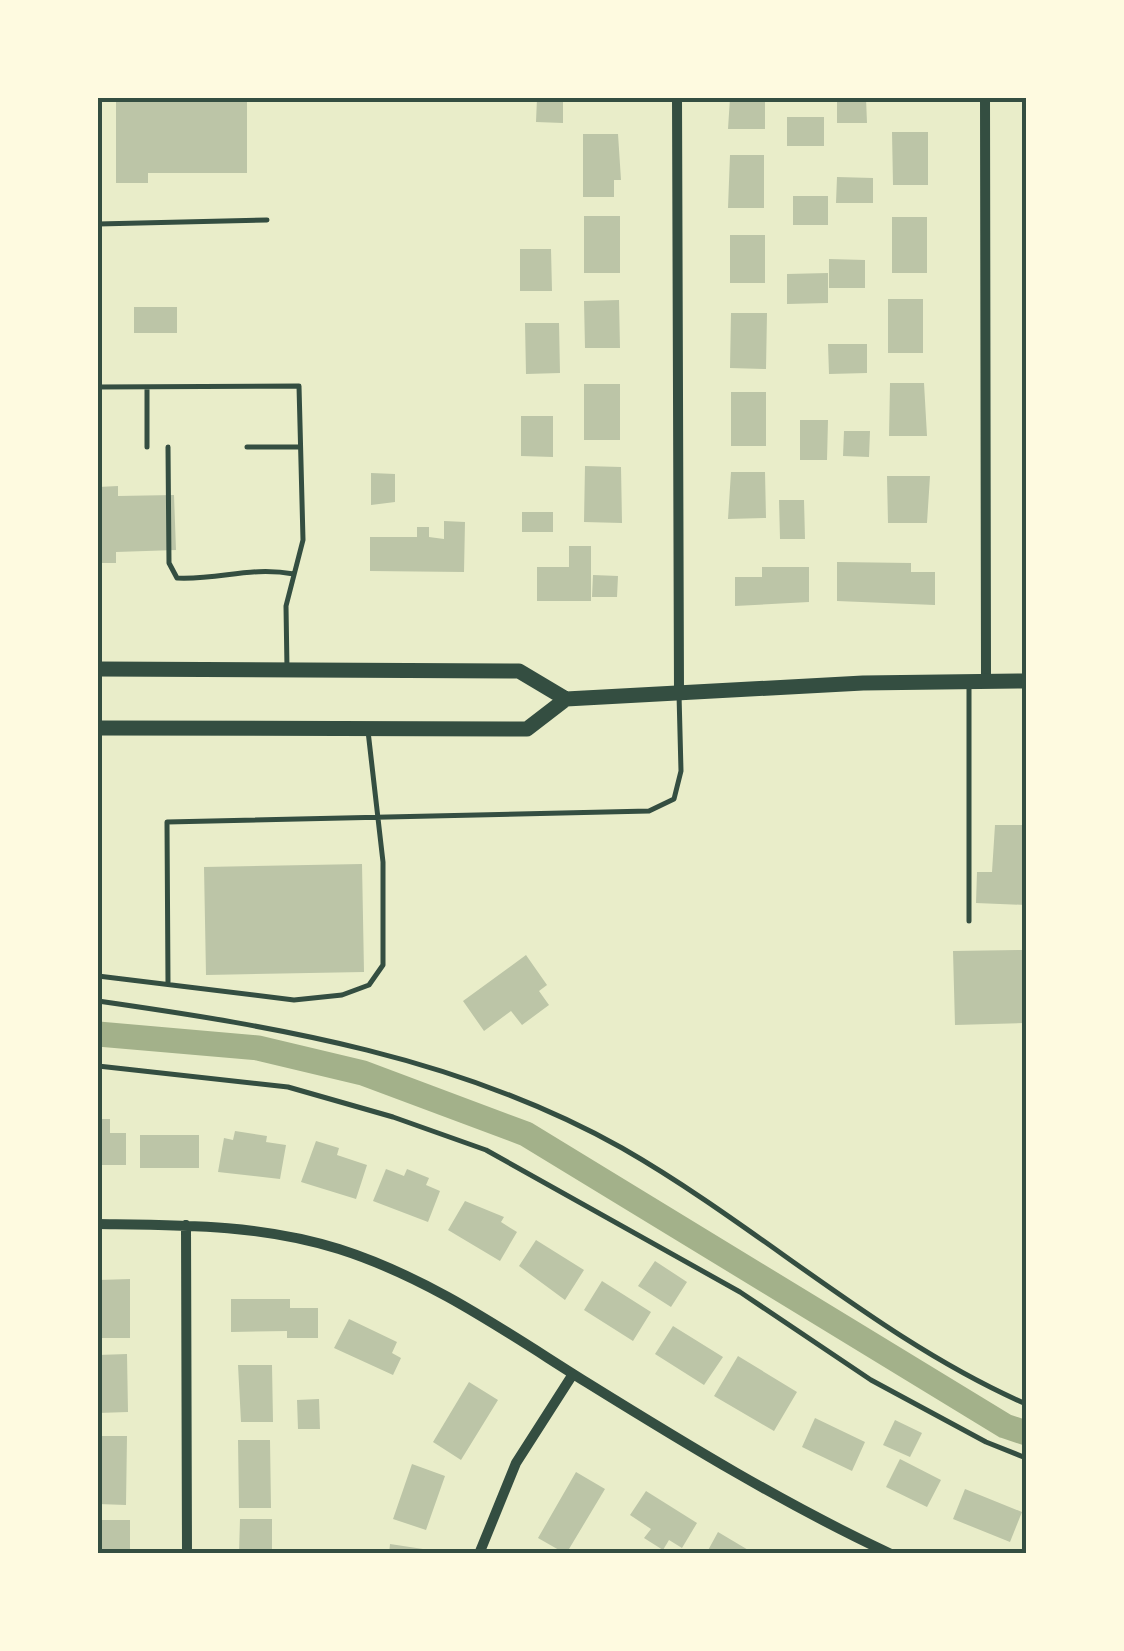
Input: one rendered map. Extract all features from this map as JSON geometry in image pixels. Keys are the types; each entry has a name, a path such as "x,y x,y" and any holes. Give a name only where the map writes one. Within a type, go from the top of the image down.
{"main road":[{"path":"98,670 519,670 566,698 1026,681"},
{"path":"98,728 528,729 566,698"}],"street":[{"path":"677,98 679,691"},
{"path":"985,98 986,681"},
{"path":"98,1224 186,1225 265,1232 376,1263 443,1293 728,1471 891,1554"},
{"path":"186,1225 187,1554"},
{"path":"478,1554 516,1463 573,1374"}],"lane":[{"path":"98,224 267,220"},
{"path":"98,388 300,386 303,540 286,606 287,670"},
{"path":"147,387 148,447"},
{"path":"168,447 169,563 177,578 209,579 248,568 294,574"},
{"path":"248,447 300,447"},
{"path":"968,681 970,921"},
{"path":"168,984 166,822 649,811 674,798 681,770 679,691"},
{"path":"98,976 294,1000 342,995 369,985 383,965 380,818 369,766 368,728"},
{"path":"98,1001 338,1040 434,1067 525,1101 622,1148 799,1262 898,1334 1026,1404"}],"path":[{"path":"98,1066 288,1087 394,1117 486,1150 740,1292 872,1380 986,1442 1026,1458"}],"building":[{"path":"537,98 563,98 563,123 536,122"},
{"path":"730,98 765,98 765,129 728,129"},
{"path":"837,98 866,98 867,123 837,123"},
{"path":"247,100 247,173 148,173 148,183 116,183 116,101"},
{"path":"787,117 824,117 824,146 787,146"},
{"path":"892,132 928,132 928,185 893,185"},
{"path":"583,134 618,134 621,180 614,180 614,197 583,197"},
{"path":"730,155 764,155 764,208 728,208"},
{"path":"837,177 873,178 873,203 836,203"},
{"path":"793,196 828,196 828,225 793,225"},
{"path":"584,216 620,216 620,273 584,273"},
{"path":"892,217 927,217 927,273 892,273"},
{"path":"730,235 765,235 765,283 730,283"},
{"path":"520,249 551,249 552,291 520,291"},
{"path":"829,259 865,260 865,288 829,288"},
{"path":"828,273 828,303 787,304 787,274"},
{"path":"888,299 923,299 923,353 888,353"},
{"path":"619,300 620,348 585,348 584,301"},
{"path":"134,307 177,307 177,333 134,333"},
{"path":"731,313 767,313 766,369 730,368"},
{"path":"525,323 559,323 560,373 526,374"},
{"path":"828,344 867,344 867,373 829,374"},
{"path":"890,383 924,383 927,436 889,436"},
{"path":"584,384 620,384 620,440 584,440"},
{"path":"731,392 766,392 766,446 731,446"},
{"path":"521,416 553,416 553,457 521,456"},
{"path":"800,420 828,420 827,460 800,460"},
{"path":"844,431 870,431 869,457 843,456"},
{"path":"585,466 621,467 622,523 584,522"},
{"path":"731,472 765,472 766,518 728,519"},
{"path":"371,473 395,474 395,502 371,505"},
{"path":"887,476 930,476 927,523 888,523"},
{"path":"118,486 118,496 174,495 176,550 116,552 116,563 98,563 98,487"},
{"path":"779,500 804,500 805,539 780,539"},
{"path":"522,512 553,512 553,532 522,532"},
{"path":"444,521 465,522 464,572 370,571 370,537 417,537 417,527 429,527 429,537 444,539"},
{"path":"569,546 591,546 591,601 537,601 537,567 569,567"},
{"path":"837,562 911,563 911,572 935,572 935,605 837,601"},
{"path":"762,567 809,567 809,602 735,606 735,577 762,577"},
{"path":"593,575 618,576 617,597 592,597"},
{"path":"995,825 1026,825 1026,905 976,903 977,872 992,872"},
{"path":"362,864 364,972 206,975 204,867"},
{"path":"1022,950 1024,1023 955,1025 953,951"},
{"path":"526,955 547,985 539,991 549,1005 522,1025 511,1011 484,1031 463,1001"},
{"path":"98,1119 110,1119 110,1133 126,1133 126,1165 98,1165"},
{"path":"235,1131 267,1136 266,1142 286,1145 280,1179 218,1172 224,1138 233,1140"},
{"path":"140,1135 199,1135 199,1168 140,1168"},
{"path":"316,1141 339,1148 337,1155 367,1165 356,1199 301,1182"},
{"path":"386,1169 404,1176 407,1169 429,1178 426,1185 440,1191 428,1222 373,1201"},
{"path":"465,1201 504,1217 501,1222 517,1232 500,1261 448,1230"},
{"path":"536,1240 584,1270 565,1300 519,1266"},
{"path":"655,1261 687,1282 671,1307 638,1286"},
{"path":"130,1279 130,1338 98,1338 98,1280"},
{"path":"602,1281 651,1312 633,1341 584,1310"},
{"path":"231,1299 290,1299 290,1308 318,1308 318,1338 287,1338 287,1331 231,1332"},
{"path":"349,1319 397,1342 392,1353 401,1358 393,1375 334,1348"},
{"path":"673,1326 723,1357 704,1385 655,1354"},
{"path":"127,1354 128,1412 98,1413 98,1355"},
{"path":"738,1356 797,1392 774,1431 714,1396"},
{"path":"238,1365 272,1365 273,1422 241,1422"},
{"path":"469,1382 498,1400 461,1460 433,1442"},
{"path":"319,1399 320,1429 298,1429 297,1400"},
{"path":"815,1418 865,1442 852,1471 802,1447"},
{"path":"895,1420 922,1433 910,1457 883,1445"},
{"path":"98,1436 127,1436 126,1505 98,1504"},
{"path":"238,1440 270,1440 271,1508 239,1508"},
{"path":"900,1459 941,1480 927,1507 886,1487"},
{"path":"412,1464 445,1476 426,1530 393,1519"},
{"path":"576,1472 605,1489 566,1554 538,1538"},
{"path":"965,1489 1022,1512 1010,1542 953,1519"},
{"path":"646,1491 697,1523 682,1548 669,1540 663,1550 644,1538 651,1529 630,1515"},
{"path":"240,1519 272,1519 272,1554 239,1554"},
{"path":"98,1520 130,1520 130,1554 98,1554"},
{"path":"718,1532 755,1554 706,1554"},
{"path":"390,1544 423,1549 422,1554 389,1554"}],"waterway":[{"path":"98,1034 258,1048 363,1073 526,1134 1005,1426 1026,1433"}]}
